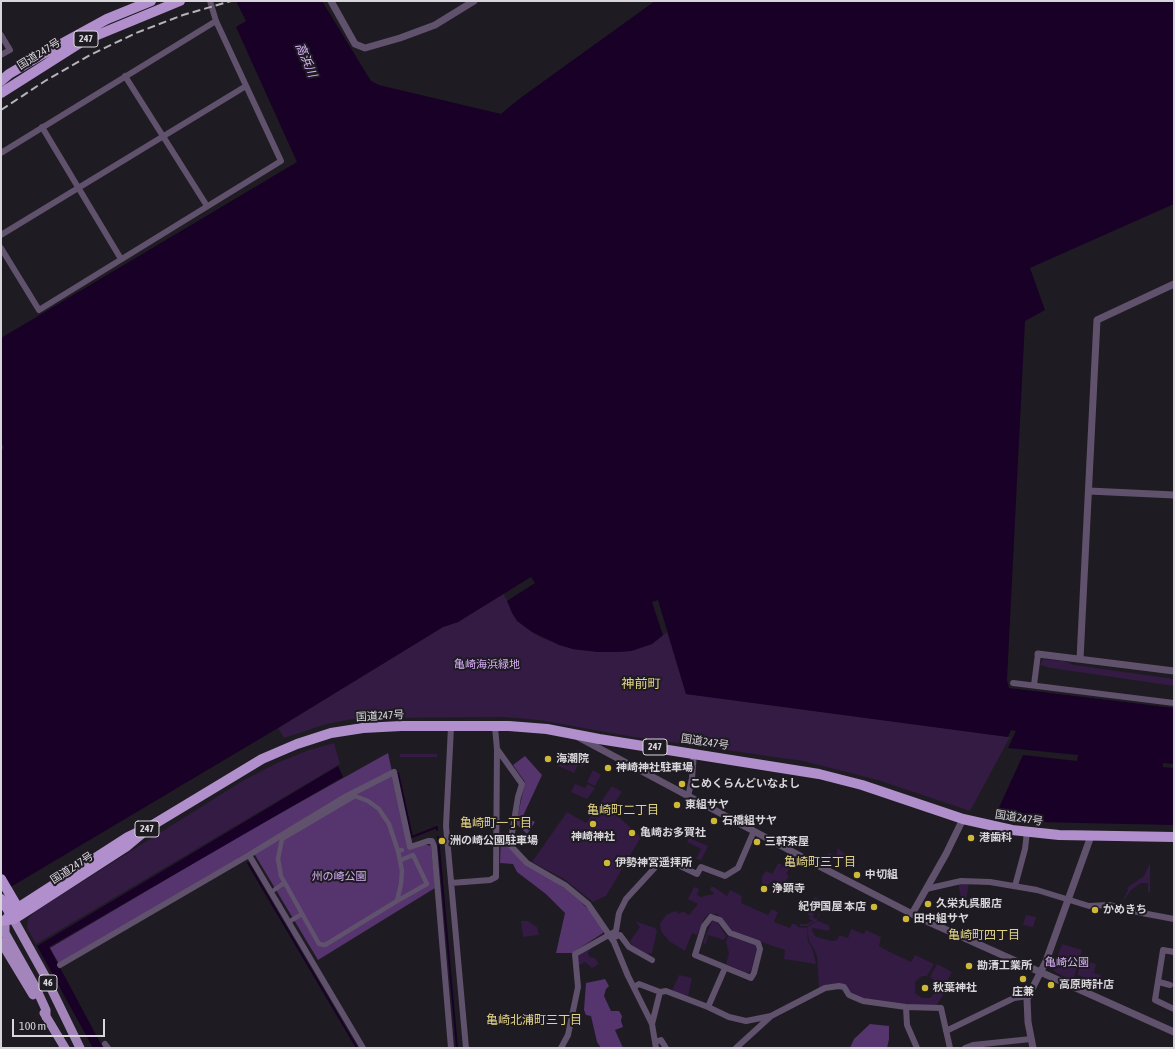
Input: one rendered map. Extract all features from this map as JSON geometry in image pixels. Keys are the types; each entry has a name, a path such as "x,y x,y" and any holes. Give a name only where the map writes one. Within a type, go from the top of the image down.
{"highway":[{"name":"国道247号","path":"1,81 9,74 32,60 108,19 151,1"},
{"name":"国道247号","path":"1,94 84,41 180,1"},
{"name":"国道247号","path":"10,917 128,837 151,826 262,759 311,740 331,734 363,728 402,726 547,729 798,770 842,779 963,819 1028,832 1091,836 1174,837"},
{"path":"1,879 3,896 10,917"}],"main road":[{"name":"46","path":"10,917 5,933 36,988 46,1010 46,1017"},
{"name":"46","path":"10,917 45,976 80,1048"},
{"name":"46","path":"1,942 65,1048"}],"street":[{"path":"1,248 39,310 281,161 216,21 210,1"},
{"path":"331,1 355,44 365,48 400,38 435,25 474,1"},
{"path":"1,153 216,21"},
{"path":"1,34 10,50 1,55"},
{"path":"126,76 207,206"},
{"path":"1,235 246,86"},
{"path":"42,127 121,259"},
{"path":"1080,659 1097,320 1174,284"},
{"path":"1088,491 1174,495"},
{"path":"1034,685 1038,654 1174,671"},
{"path":"1012,683 1174,703"},
{"path":"451,727 446,826 466,1048"},
{"path":"451,883 490,880 496,877 497,749 495,727"},
{"path":"574,734 688,797 912,914 1174,1032"},
{"path":"497,749 522,784 518,797 510,845 527,863 565,885 579,895 588,904 611,936 652,1024 656,1045 662,1040 666,1048"},
{"path":"688,797 692,778 694,753"},
{"path":"60,965 249,855 343,798 394,772 410,847 428,841 433,843 442,910 451,1048"},
{"path":"397,901 401,884 400,850 389,824 379,810 368,801 355,796 282,839 278,865 284,883 319,944 325,945 427,884 413,855 401,860"},
{"path":"912,914 963,819"},
{"path":"561,1048 568,1035 578,987 575,954 611,936 616,931 619,913 626,899 660,862 674,863 697,874 701,867 725,876 738,868 754,831"},
{"path":"1015,886 1028,832"},
{"path":"1033,1048 1028,1014 1028,996 1046,961 1091,836"},
{"path":"249,855 363,1048"},
{"path":"926,889 961,881 1015,886 1037,890 1088,906 1098,904 1121,907 1142,914 1174,919"},
{"path":"274,890 284,883"},
{"path":"442,910 453,909"},
{"path":"292,920 302,914"},
{"path":"711,917 720,920 730,933 755,941 760,946 754,973 751,978 725,968 695,955 704,926 711,917"},
{"path":"611,936 620,935 629,947 652,960"},
{"path":"1174,952 1164,950 1155,1000 1174,1009"},
{"path":"708,1007 725,968"},
{"path":"1159,982 1170,985"},
{"path":"634,986 639,984 660,992 666,991 741,1021 771,1016 826,988 834,986 844,987 849,995 863,1001 906,1007 941,1008 950,1048"},
{"path":"652,1024 660,992"},
{"path":"946,1031 1014,998 1028,996"},
{"path":"906,1007 907,1025 917,1048"},
{"path":"736,1048 771,1016"},
{"path":"965,1048 973,1044 1031,1039"}],"green space":[{"name":"亀崎海浜緑地","path":"503,594 525,627 540,637 573,649 598,652 631,651 652,644 667,632 686,694 1010,737 970,811 878,780 803,761 628,736 539,720 504,717 359,718 326,724 284,738 278,728 443,627 458,622"},
{"path":"1043,659 1064,661 1074,665 1174,679 1174,686 1051,668 1040,665"},
{"path":"334,743 340,764 36,944 27,928 28,919 34,912 244,780 279,762 309,750"},
{"path":"578,749 587,761 585,765 581,766 572,760"},
{"name":"州の崎公園","path":"388,753 409,850 424,844 431,846 435,888 318,960 252,850 59,964 50,948 243,834"},
{"path":"400,754 437,754 437,757 400,757"},
{"path":"525,756 542,775 523,816 535,822 527,834 516,824 525,782 513,765"},
{"path":"571,761 578,765 574,773 558,766 562,763 568,766"},
{"path":"593,770 601,775 595,786 587,782"},
{"path":"575,784 585,788 588,784 595,788 587,799 571,792"},
{"name":"神崎神社","path":"612,786 622,792 610,809 641,837 606,896 593,902 564,879 532,862 567,812 586,823"},
{"path":"501,837 507,839 513,852 580,901 592,913 603,929 603,933 572,953 556,953 565,913 546,894 517,872 513,864 500,863"},
{"path":"689,838 708,846 701,860 696,859 701,849 687,842"},
{"path":"838,848 843,853 851,855 849,862 828,855 828,853 836,856"},
{"path":"1150,863 1150,893 1148,892 1148,883 1141,883 1131,890 1121,904 1128,890 1127,888 1144,876"},
{"path":"778,864 782,864 780,871 783,865 789,869 786,874 789,876 783,885 775,880 767,885 762,883 762,876 766,871 772,874"},
{"path":"958,883 969,883 966,901 962,902"},
{"path":"694,887 699,889 697,895 701,897 712,895 714,893 710,890 711,887 714,887 727,896 730,890 742,896 741,903 768,915 772,909 778,912 774,922 790,928 792,924 795,924 798,927 807,928 808,942 812,947 816,964 784,959 785,950 735,933 717,914 708,914 704,919 697,935 692,933 685,951 669,941 661,931 660,924 666,915 675,911 680,914 682,911 689,915 698,904 688,899"},
{"path":"814,897 822,900 821,904 825,902 832,904 825,903 822,905 817,921 807,926 800,926 800,924 807,924 813,921 809,919 810,916 817,919 820,908 816,907 813,917 808,915 813,903 814,907 816,902 818,902 813,900"},
{"path":"1026,915 1036,917 1033,927 1023,925"},
{"path":"521,921 528,921 537,927 539,935 523,937"},
{"path":"635,921 655,928 657,931 652,953 648,954 632,945 630,941 640,927"},
{"path":"712,921 717,922 726,936 724,940 708,935 706,944 703,943"},
{"path":"818,921 828,925 830,928 828,931 813,928 812,930 815,936 820,938 832,941 837,940 839,935 848,938 851,929 864,934 866,930 881,937 879,946 888,951 911,962 915,955 934,964 927,976 922,976 915,982 915,993 922,998 930,998 936,991 936,982 930,977 937,964 952,972 946,983 945,992 936,1006 908,1005 866,999 850,993 844,984 819,988 817,956 809,941 807,927"},
{"path":"728,936 756,945 757,947 751,971 747,973 726,964 729,953 726,942"},
{"name":"亀崎公園","path":"1062,944 1082,950 1073,981 1055,972 1053,968"},
{"path":"592,948 588,953 589,957 595,958 599,964 592,968 585,962 580,965 578,964 577,955"},
{"path":"1082,960 1096,964 1094,973 1101,975 1100,982 1077,975"},
{"path":"679,975 692,978 688,996 672,991"},
{"path":"605,979 609,986 606,989 604,996 611,1011 619,1011 622,1016 621,1021 623,1027 615,1030 623,1048 601,1048 597,1042 591,1016 586,1015 584,1010 586,983"},
{"path":"870,1024 889,1026 887,1048 850,1048 854,1039"}],"water":[{"name":"高浜川","path":"236,1 322,1 371,81 379,85 501,114 519,99 655,1 1174,1 1174,204 1030,268 1045,310 1025,321 1007,680 1009,688 1174,708 1174,764 1163,763 1163,767 1174,768 1174,825 1037,822 996,814 1023,755 1077,761 1078,755 1008,748 1016,731 1011,730 1008,737 686,694 658,600 652,602 663,635 652,644 631,651 619,652 598,652 573,649 559,645 532,632 517,621 512,613 507,601 535,583 531,577 458,622 443,627 278,728 14,885 1,891 1,450 4,448 1,442 1,338 297,162 236,27 246,21"},
{"path":"338,766 343,777 49,947 103,1048 93,1048 37,946"}],"waterway":[{"path":"398,773 412,837 437,827 437,830"},
{"path":"438,837 457,1048"},
{"path":"248,863 357,1048"}],"railway":[{"path":"1,110 45,81 90,55 136,33 183,15 231,1"}],"place":[{"name":"海潮院","path":"548,759"},
{"name":"神崎神社駐車場","path":"608,768"},
{"name":"こめくらんどいなよし","path":"682,784"},
{"name":"東組サヤ","path":"677,805"},
{"name":"石橋組サヤ","path":"714,821"},
{"name":"神崎神社","path":"593,824"},
{"name":"亀崎お多賀社","path":"632,833"},
{"name":"港歯科","path":"971,838"},
{"name":"洲の崎公園駐車場","path":"442,841"},
{"name":"三軒茶屋","path":"757,842"},
{"name":"伊勢神宮遥拝所","path":"607,863"},
{"name":"中切組","path":"857,875"},
{"name":"浄顕寺","path":"764,889"},
{"name":"久栄丸呉服店","path":"928,904"},
{"name":"紀伊国屋 本店","path":"874,907"},
{"name":"かめきち","path":"1095,910"},
{"name":"田中組サヤ","path":"906,919"},
{"name":"勘清工業所","path":"969,966"},
{"name":"庄兼","path":"1023,979"},
{"name":"高原時計店","path":"1051,985"},
{"name":"秋葉神社","path":"925,988"}],"district":[{"name":"神前町","path":"641,684"},
{"name":"亀崎町二丁目","path":"623,810"},
{"name":"亀崎町一丁目","path":"496,823"},
{"name":"亀崎町三丁目","path":"820,862"},
{"name":"亀崎町四丁目","path":"984,935"},
{"name":"亀崎北浦町三丁目","path":"534,1020"}]}
